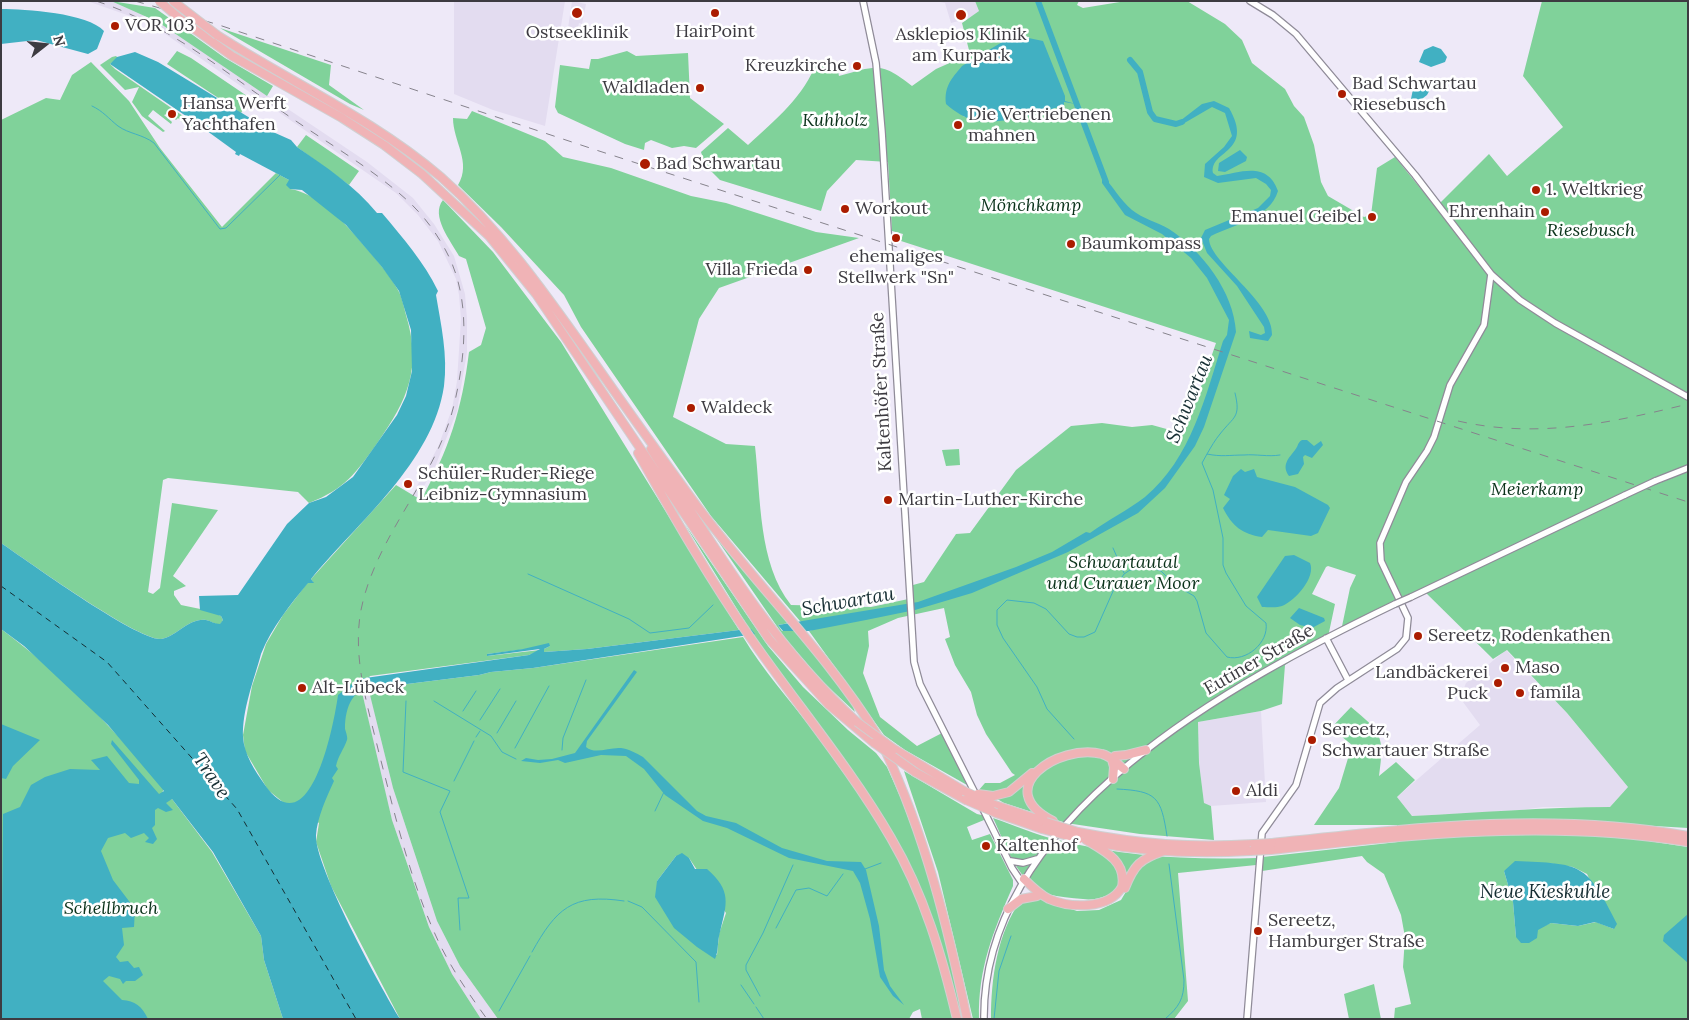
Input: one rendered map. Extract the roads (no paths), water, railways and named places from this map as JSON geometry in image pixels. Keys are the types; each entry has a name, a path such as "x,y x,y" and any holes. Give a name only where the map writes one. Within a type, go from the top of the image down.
{"highway":[{"path":"159,1 212,43 365,132 409,164 451,199 488,236 521,274 769,639 828,705 874,743 966,800 996,813 1047,824 1083,835 1164,851 1214,853 1272,846 1540,826 1632,827 1688,836"},
{"path":"173,1 217,35 369,124 442,179 460,195 495,230 528,268 698,507 830,666 882,743 899,780 922,842 936,888 967,1019"},
{"path":"591,358 766,623 811,677 857,722 917,769 1047,824 1083,835 1177,846 1252,848"},
{"path":"613,408 698,557 750,638 863,793 892,839 912,879 932,930 957,1019"},
{"path":"992,800 1009,792 1040,765 1059,755 1089,750 1113,757 1125,768"},
{"path":"1047,824 1029,801 1027,788 1033,775 1046,764 1070,754 1090,752 1113,757 1146,750"},
{"path":"1113,757 1113,779"},
{"path":"1549,826 1688,842"},
{"path":"1023,881 1050,899 1075,905 1087,905 1113,897 1122,887 1123,872 1120,865 1083,835"},
{"path":"1008,909 1021,899 1037,896 1075,908 1104,904 1121,895 1132,871 1138,864 1147,857 1164,851"},
{"path":"1023,881 1037,896"}],"street":[{"name":"Kaltenhöfer Straße","path":"863,1 876,63 889,238 914,662 920,684 1004,853 1023,881"},
{"path":"1250,1 1273,15 1296,34 1415,175 1491,274 1520,300 1556,323 1688,397"},
{"path":"1247,1019 1262,833 1296,785 1320,703 1327,694 1397,649 1406,638 1408,618 1381,561 1380,543 1406,482 1427,451 1434,436 1450,384 1484,325 1491,274"},
{"name":"Eutiner Straße","path":"984,1019 988,972 996,938 1008,909 1023,881 1037,859 1059,832 1113,779 1146,750 1197,713 1326,638 1625,495 1688,468"},
{"path":"1326,638 1348,680"},
{"name":"Kaltenhöfer Straße","path":"1004,853 1023,881"},
{"path":"1011,861 1023,863 1037,859"}],"water":[{"path":"1,9 40,11 71,16 96,25 104,31 97,49 88,54 36,40 1,44"},
{"path":"1014,35 1043,41 1065,96 1065,101 1076,104 1064,102 1064,105 1033,115 986,122 965,117 946,104 946,93 949,84 962,66"},
{"path":"1433,46 1441,49 1447,57 1445,62 1431,67 1419,62 1424,50"},
{"name":"Trave","path":"135,52 158,62 273,132 291,140 297,147 340,177 377,213 382,213 420,260 438,291 436,295 445,363 444,386 437,414 425,440 391,490 311,579 314,583 308,583 288,608 270,635 261,654 246,706 243,737 248,756 257,774 281,801 295,802 307,793 317,775 325,754 338,695 358,679 529,655 540,649 487,656 487,654 549,643 550,646 544,649 544,652 587,649 739,630 751,629 755,634 533,668 365,688 354,697 345,720 347,740 337,762 336,766 338,769 332,778 334,781 320,814 316,835 318,850 350,927 400,1019 283,1019 264,960 261,936 213,852 172,799 166,803 173,810 166,812 158,808 155,810 155,825 152,828 157,839 153,844 145,842 149,838 144,833 131,838 125,833 108,838 101,851 113,880 135,909 134,927 122,928 124,945 116,957 120,962 128,961 134,968 139,967 143,975 135,981 126,981 123,984 120,979 109,976 103,981 122,1000 138,1005 148,1019 1,1019 3,814 20,807 31,785 45,777 70,769 100,770 91,760 107,756 129,783 139,784 139,780 111,744 112,740 159,794 164,791 108,725 24,646 1,629 1,543 107,614 149,636 161,639 166,638 199,620 220,624 223,620 221,616 200,610 199,596 238,595 287,524 309,503 326,497 353,477 397,415 406,396 412,371 411,330 399,291 382,267 346,225 302,190 290,189 286,185 289,180 240,154 239,156 235,154 236,152 203,128 201,130 197,127 199,125 110,64 117,57"},
{"path":"1428,79 1432,79 1433,84 1427,95 1418,102 1411,99 1413,89"},
{"path":"1214,101 1229,108 1236,123 1237,134 1229,149 1217,159 1213,173 1217,176 1244,171 1260,172 1267,175 1273,181 1278,191 1268,208 1260,214 1211,236 1209,239 1212,249 1263,309 1270,322 1272,335 1268,341 1250,338 1249,331 1261,335 1265,333 1264,327 1237,286 1207,253 1201,238 1205,230 1258,208 1270,196 1271,190 1266,184 1256,178 1218,183 1204,177 1205,164 1224,147 1232,136 1225,113 1212,107 1181,125 1176,124 1202,104"},
{"path":"1240,150 1247,157 1246,161 1225,172 1218,171 1219,163"},
{"path":"1102,175 1132,210 1169,229 1193,249 1214,274 1229,302 1236,332 1204,427 1195,446 1165,488 1138,513 1068,552 972,593 915,610 809,631 783,631 778,625 918,602 1052,552 1086,532 1090,533 1145,497 1161,482 1174,464 1195,425 1223,341 1227,335 1229,320 1207,278 1191,258 1162,234 1125,215 1102,183"},
{"path":"1302,440 1307,440 1314,446 1321,441 1323,445 1312,458 1305,455 1303,457 1304,464 1298,474 1289,476 1286,468 1287,462"},
{"path":"1241,469 1245,472 1254,469 1257,477 1295,487 1328,505 1330,508 1318,533 1311,536 1268,530 1262,537 1249,534 1238,528 1230,520 1223,508 1230,499 1224,495 1233,476"},
{"path":"1294,555 1310,563 1310,575 1304,588 1293,599 1282,606 1262,607 1257,597 1285,556"},
{"path":"1299,608 1324,618 1325,621 1312,628 1300,625 1290,618"},
{"path":"634,670 637,672 587,741 586,747 598,751 616,748 627,749 643,757 697,811 706,816 736,823 782,848 827,861 861,862 866,870 879,926 884,970 890,986 904,1005 893,996 880,977 870,919 860,883 853,871 789,858 727,828 703,821 665,795 644,769 626,756 601,755 565,763 558,760 540,763 521,761 526,758 538,760 552,759 575,753"},
{"path":"1,724 40,740 13,766 6,779 1,778"},
{"path":"682,853 689,858 695,869 707,869 721,884 724,891 726,905 715,959 674,928 655,897 657,881 676,856"},
{"name":"Neue Kieskuhle","path":"1515,861 1555,863 1580,870 1597,888 1617,924 1614,929 1595,922 1578,926 1551,923 1538,930 1537,938 1529,943 1521,943 1516,937 1513,902 1504,871"},
{"path":"1688,914 1688,963 1663,941 1664,935"}],"waterway":[{"name":"Schwartau","path":"1038,1 1106,182"},
{"path":"1130,60 1140,72 1150,112 1155,119 1176,124 1182,122"},
{"path":"92,106 122,129 154,143 220,229 226,228 280,175"},
{"path":"1192,248 1202,238"},
{"path":"1207,454 1218,436 1237,412 1235,393"},
{"path":"1074,739 1047,709 1037,687 1003,638 997,625 997,610 1007,600 1034,603 1046,609 1069,634 1084,637 1095,632 1114,589 1124,574 1130,570 1153,568 1161,571 1175,585 1194,596 1206,633 1227,657 1242,657 1248,654 1260,644 1264,637 1266,623 1246,606 1226,573 1223,565 1223,538 1213,490 1202,463 1207,454 1221,456 1280,455"},
{"path":"1113,548 1124,573"},
{"path":"528,574 629,619 650,633 689,628 713,605"},
{"path":"562,750 563,738 586,680"},
{"path":"515,748 549,686"},
{"path":"480,720 500,689"},
{"path":"463,711 476,691"},
{"path":"406,701 403,772 450,791 440,812 469,898 458,898 460,930"},
{"path":"434,701 491,736 502,752 516,759"},
{"path":"497,733 516,701"},
{"path":"476,737 480,731"},
{"path":"454,781 474,741"},
{"path":"1117,789 1149,794 1155,799 1162,812 1167,836"},
{"path":"655,811 664,792"},
{"path":"865,869 881,863"},
{"path":"1165,1019 1180,1002 1184,980 1169,864"},
{"path":"760,996 746,970 746,965 763,933 793,865"},
{"path":"776,928 796,890 809,888 827,896 843,874"},
{"path":"532,952 549,925 568,907 578,902 591,900 624,901"},
{"path":"628,901 642,907 696,962 699,1002"},
{"path":"994,1019 999,971 1011,936"},
{"path":"499,1011 530,956"},
{"path":"741,985 754,1004"},
{"path":"756,1007 764,1019"}],"railway":[{"path":"96,1 123,11 173,37 380,178 408,201 424,218 442,244 454,269 463,307 464,326 461,366 454,405 434,458 379,557 361,610 358,646 362,682 370,718 396,819 423,906 450,963 487,1019"},
{"path":"135,1 216,24 596,150 1688,502"},
{"path":"1458,421 1516,429 1545,429 1631,417 1688,404"}],"place":[{"name":"Ostseeklinik","path":"577,13"},
{"name":"HairPoint","path":"715,13"},
{"name":"Asklepios Klinik am Kurpark","path":"961,15"},
{"name":"VOR 103","path":"115,26"},
{"name":"Kreuzkirche","path":"857,66"},
{"name":"Waldladen","path":"700,88"},
{"name":"Bad Schwartau Riesebusch","path":"1342,94"},
{"name":"Hansa Werft Yachthafen","path":"172,114"},
{"name":"Die Vertriebenen mahnen","path":"958,125"},
{"name":"Bad Schwartau","path":"645,164"},
{"name":"1. Weltkrieg","path":"1536,190"},
{"name":"Workout","path":"845,209"},
{"name":"Ehrenhain","path":"1545,212"},
{"name":"Emanuel Geibel","path":"1372,217"},
{"name":"ehemaliges Stellwerk \"Sn\"","path":"896,238"},
{"name":"Baumkompass","path":"1071,244"},
{"name":"Villa Frieda","path":"808,270"},
{"name":"Waldeck","path":"691,408"},
{"name":"Schüler-Ruder-Riege Leibniz-Gymnasium","path":"408,484"},
{"name":"Martin-Luther-Kirche","path":"888,500"},
{"name":"Sereetz, Rodenkathen","path":"1418,636"},
{"name":"Maso","path":"1505,668"},
{"name":"Landbäckerei Puck","path":"1498,683"},
{"name":"Alt-Lübeck","path":"302,688"},
{"name":"famila","path":"1520,693"},
{"name":"Sereetz, Schwartauer Straße","path":"1312,740"},
{"name":"Aldi","path":"1236,791"},
{"name":"Kaltenhof","path":"986,846"},
{"name":"Sereetz, Hamburger Straße","path":"1258,931"}],"park label":[{"name":"Kuhholz","path":"835,121"},
{"name":"Mönchkamp","path":"1031,206"},
{"name":"Riesebusch","path":"1591,231"},
{"name":"Meierkamp","path":"1537,490"},
{"name":"Schwartautal und Curauer Moor","path":"1123,573"},
{"name":"Schellbruch","path":"111,909"}]}
